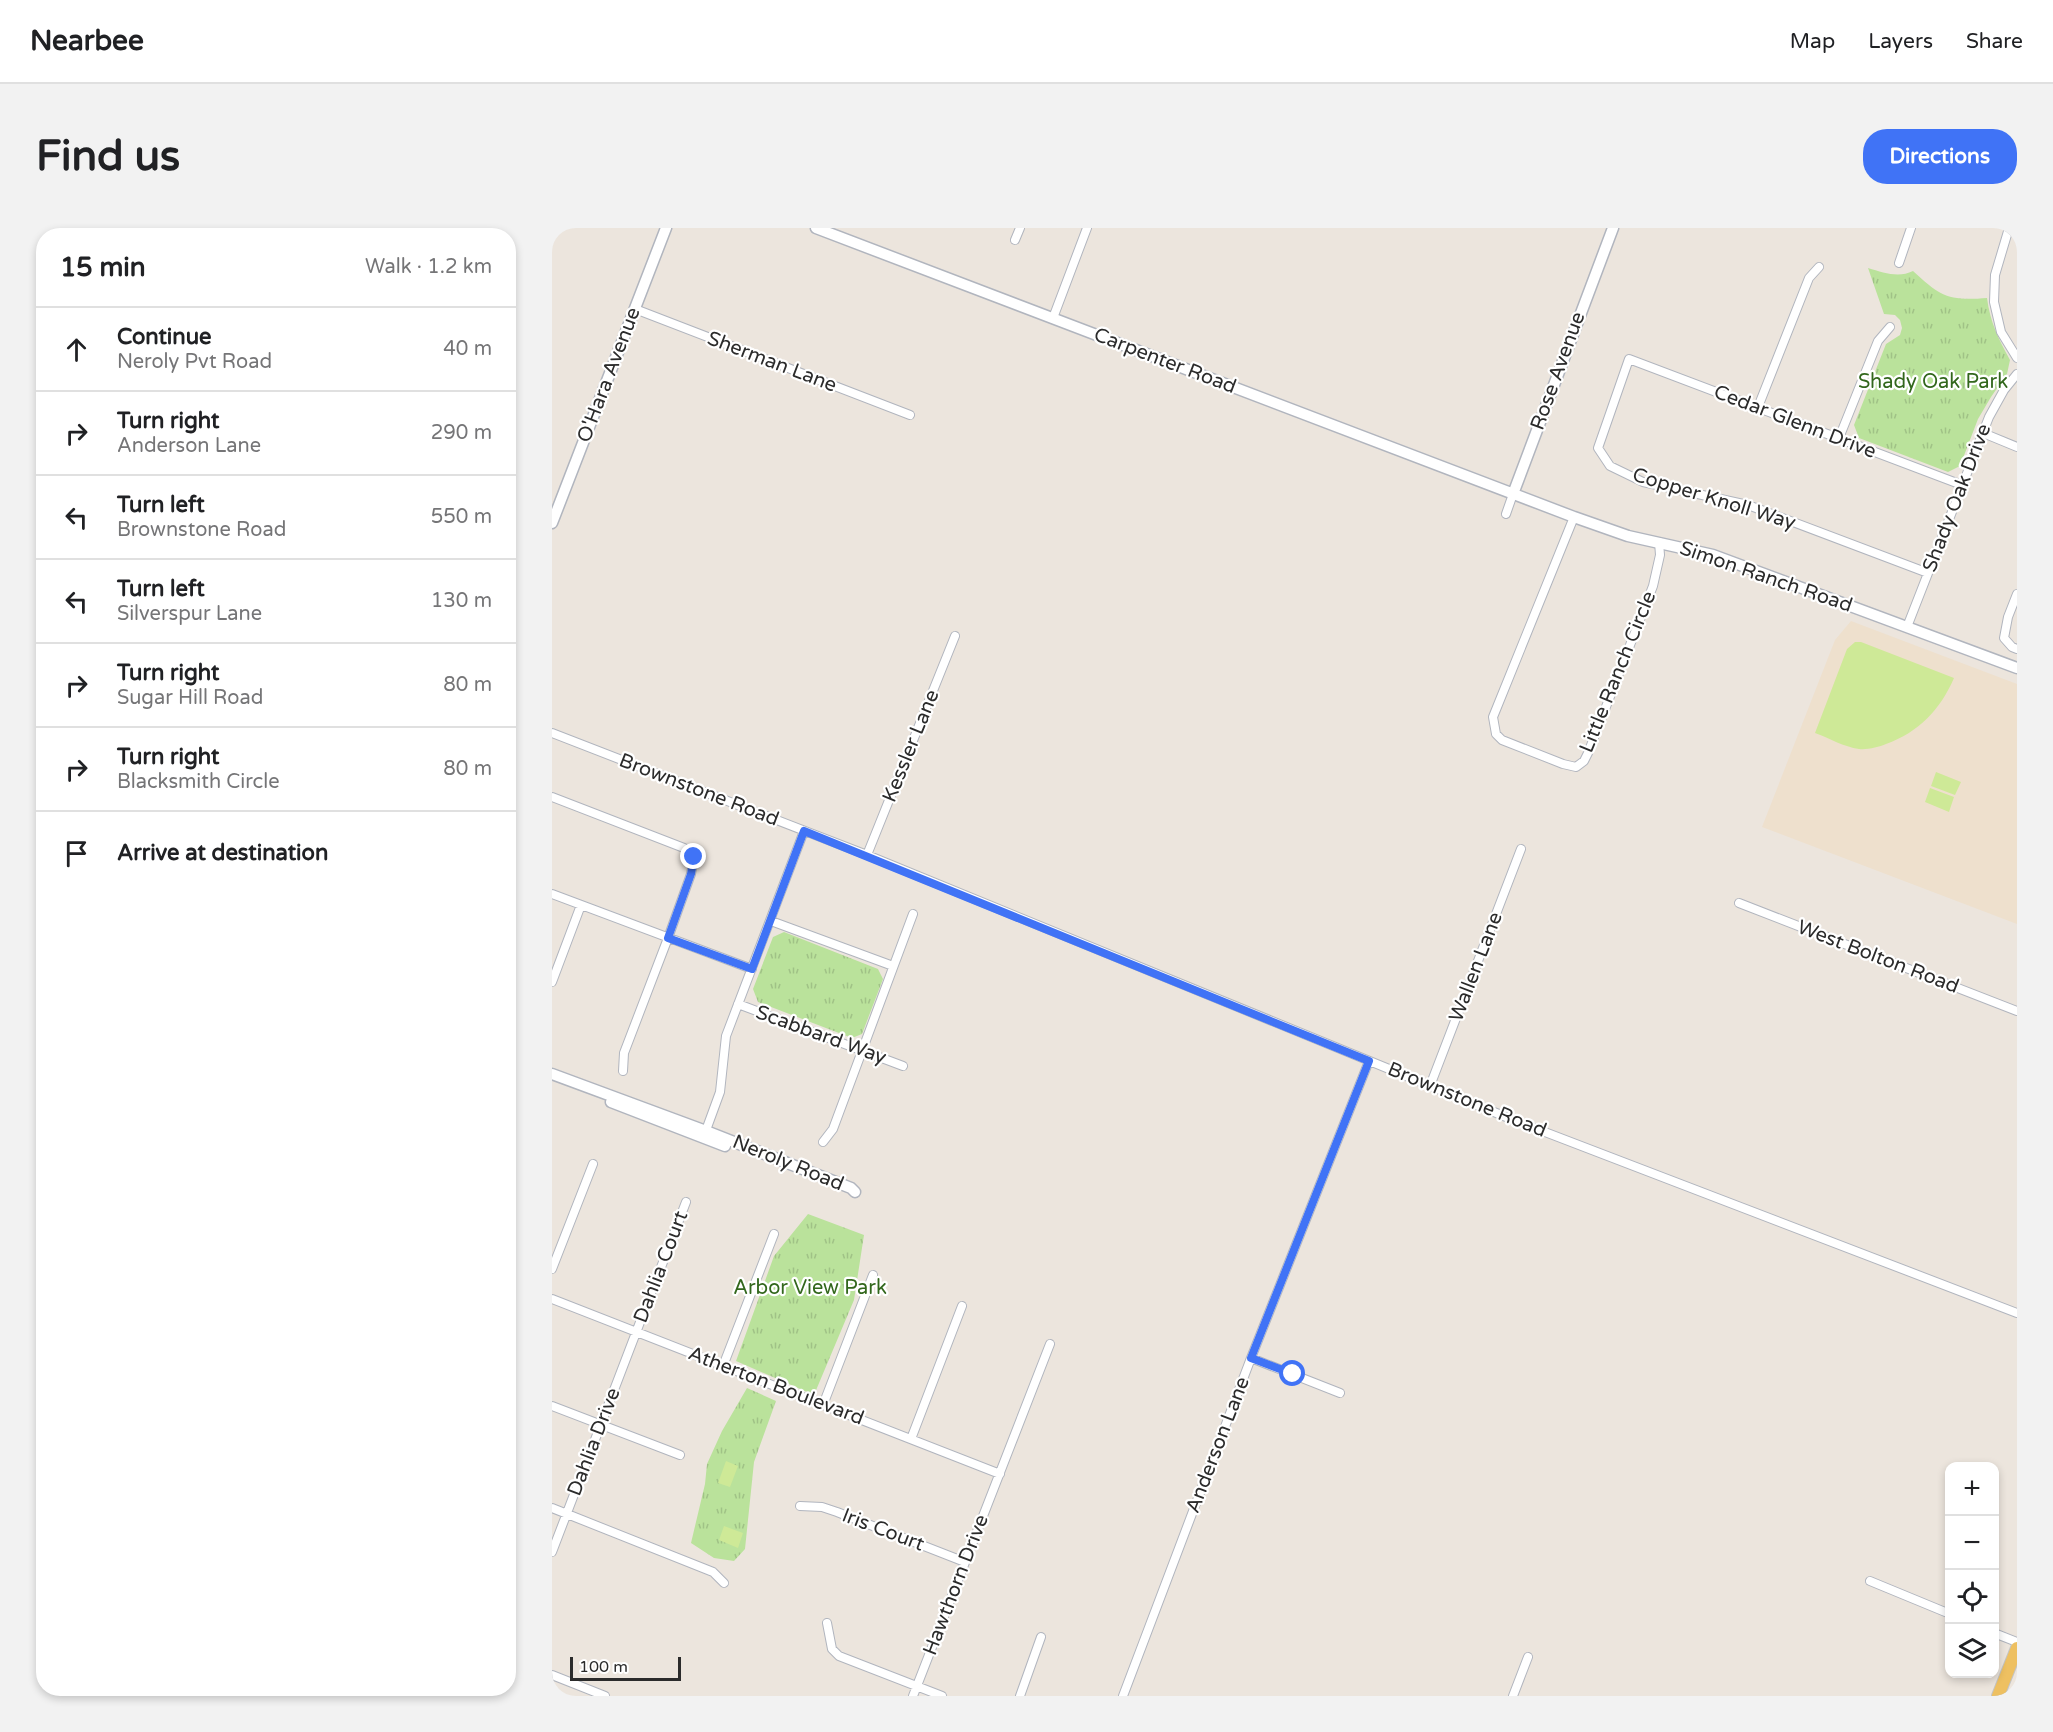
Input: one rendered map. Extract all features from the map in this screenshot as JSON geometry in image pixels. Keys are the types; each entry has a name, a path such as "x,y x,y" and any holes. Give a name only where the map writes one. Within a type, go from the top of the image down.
{"main road":[{"path":"1998,1696 2017,1648"}],"street":[{"name":"O'Hara Avenue","path":"552,523 666,228"},
{"name":"Carpenter Road","path":"816,228 1513,494"},
{"path":"1015,240 1020,228"},
{"path":"1053,318 1087,228"},
{"name":"Rose Avenue","path":"1506,514 1613,228"},
{"path":"1899,263 1911,228"},
{"path":"2009,228 1995,275 1994,302 2001,332 2017,358"},
{"path":"1758,408 1809,278 1819,267"},
{"name":"Sherman Lane","path":"635,309 909,415"},
{"path":"1839,438 1878,341 1890,327"},
{"name":"Cedar Glenn Drive","path":"1629,359 1962,485"},
{"name":"Copper Knoll Way","path":"1629,359 1598,448 1610,465 1643,482 1748,505 1928,573"},
{"name":"Shady Oak Drive","path":"1907,627 1983,433 2004,390 2017,374"},
{"path":"1983,433 2017,447"},
{"name":"Simon Ranch Road","path":"1513,494 1628,536 1713,555 2017,669"},
{"name":"Little Ranch Circle","path":"1574,518 1493,717 1496,734 1502,740 1563,764 1576,767 1584,761 1588,753 1653,586 1660,555 1659,542"},
{"path":"2017,594 2008,617 2004,638 2017,649"},
{"name":"Kessler Lane","path":"867,855 955,636"},
{"name":"Brownstone Road","path":"552,733 867,855 1511,1119 2017,1313"},
{"path":"552,797 684,848 694,857 691,874 624,1053 623,1071"},
{"path":"705,1135 720,1092 726,1036 804,831"},
{"name":"Wallen Lane","path":"1430,1086 1521,849"},
{"path":"552,894 752,969"},
{"name":"West Bolton Road","path":"1740,903 2017,1011"},
{"path":"552,982 581,905"},
{"path":"823,1142 833,1129 913,914"},
{"path":"771,921 893,966"},
{"name":"Scabbard Way","path":"738,1004 903,1066"},
{"name":"Anderson Lane","path":"1123,1696 1251,1358 1369,1061"},
{"name":"Neroly Road","path":"552,1074 705,1135 849,1192 855,1192 851,1188 705,1135 552,1080"},
{"path":"552,1269 593,1164"},
{"name":"Dahlia Court","path":"636,1332 686,1202"},
{"path":"723,1366 774,1234"},
{"path":"823,1405 873,1275"},
{"name":"Atherton Boulevard","path":"552,1299 1000,1474"},
{"path":"911,1439 962,1306"},
{"name":"Dahlia Drive","path":"552,1552 636,1332"},
{"name":"Hawthorn Drive","path":"913,1696 1050,1344"},
{"path":"1251,1358 1340,1393"},
{"path":"552,1406 681,1455"},
{"name":"Iris Court","path":"800,1506 822,1507 837,1512 965,1562"},
{"path":"552,1508 713,1572 724,1583"},
{"path":"1870,1581 1945,1612"},
{"path":"827,1623 832,1649 839,1656 942,1696"},
{"path":"1999,1635 2017,1642"},
{"path":"1020,1696 1041,1637"},
{"path":"1514,1696 1528,1657"},
{"path":"552,1675 605,1696"}],"shaded area":[{"path":"1851,621 2017,684 2017,924 1762,827 1835,640"}],"green space":[{"name":"Shady Oak Park","path":"1868,268 1897,274 1913,271 1931,287 1954,298 1987,298 1990,315 2010,360 2007,374 1978,419 1960,466 1948,472 1859,438 1854,425 1886,344 1900,335 1902,328 1900,320 1895,315 1884,314"},
{"path":"1855,642 1861,642 1954,678 1935,710 1918,726 1898,739 1869,749 1848,746 1815,733 1847,649"},
{"path":"1936,772 1961,782 1955,795 1931,786"},
{"path":"1930,788 1954,797 1949,812 1925,802"},
{"path":"784,932 878,969 883,979 862,1034 852,1038 758,1002 753,989 773,937"},
{"name":"Arbor View Park","path":"808,1214 864,1235 854,1300 814,1395 736,1361 774,1256"},
{"path":"747,1388 776,1401 754,1462 745,1549 734,1561 714,1558 691,1543 705,1484 707,1464 722,1431"},
{"path":"726,1461 738,1466 730,1487 718,1483"},
{"path":"724,1526 743,1533 738,1548 719,1540"}],"route":[{"path":"694,857 691,874 668,938 752,969 804,831 1369,1061 1251,1358 1293,1374"}]}
